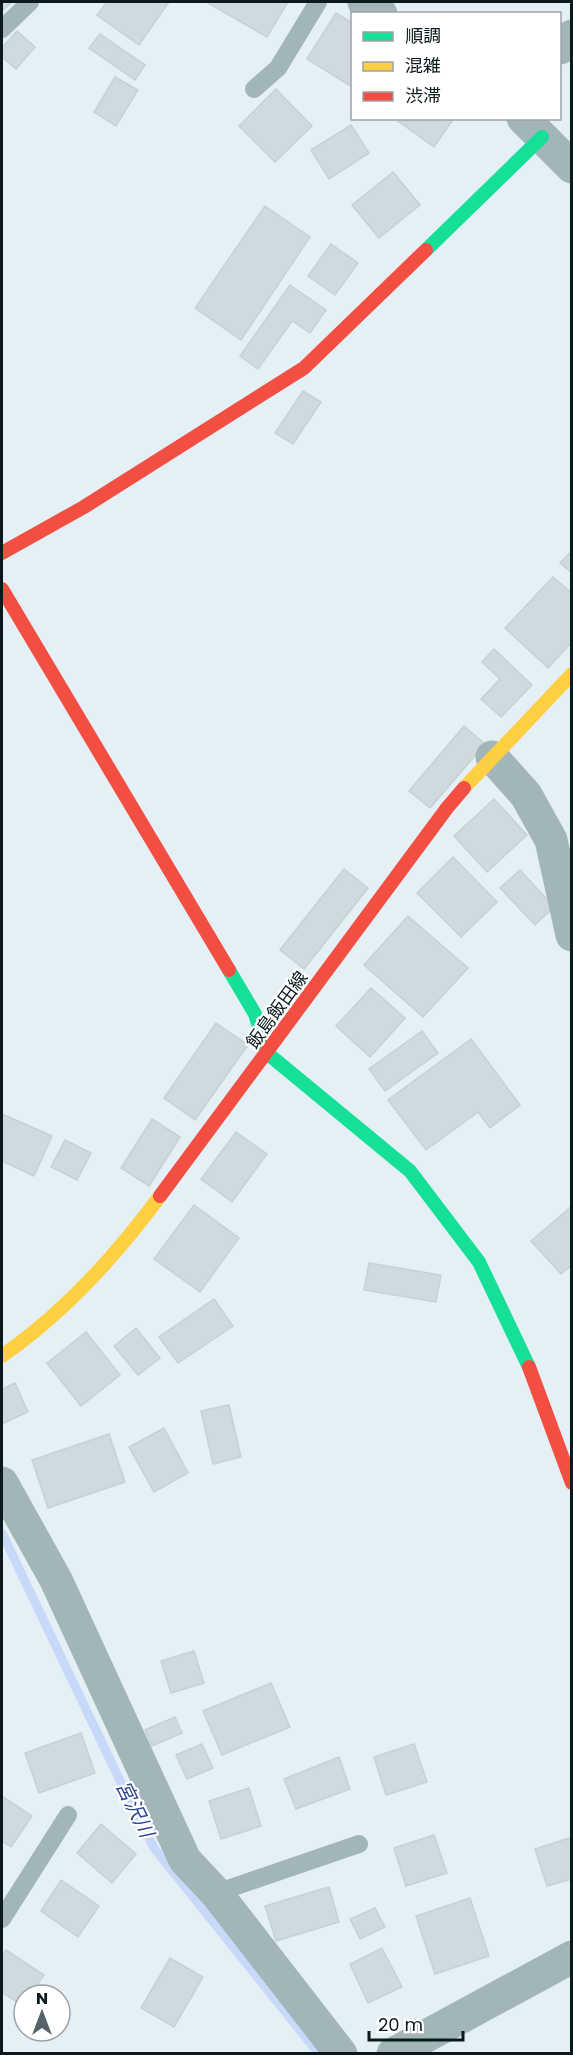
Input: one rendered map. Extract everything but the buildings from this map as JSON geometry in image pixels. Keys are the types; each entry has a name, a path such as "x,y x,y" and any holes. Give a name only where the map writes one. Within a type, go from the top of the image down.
{"street":[{"path":"364,2 378,12"},
{"path":"561,47 572,36"},
{"path":"2,554 84,507 304,368 533,128 572,167"},
{"path":"2,589 255,1014 267,1053 410,1171 479,1262 530,1368 572,1483"},
{"name":"飯島飯田線","path":"2,1356 28,1339 86,1287 133,1233 447,808 492,757 572,674"},
{"path":"492,757 526,795 551,840 572,935"},
{"path":"2,1483 56,1580 185,1860 216,1893 341,2054"},
{"path":"393,2054 572,1957"}],"lane":[{"path":"2,29 30,2"},
{"path":"254,89 278,68 318,2"},
{"path":"2,1919 68,1815"},
{"path":"216,1893 359,1844"}],"waterway":[{"name":"宮沢川","path":"2,1533 154,1848 319,2054"}],"traffic: fast":[{"path":"426,250 542,137"},
{"path":"229,970 255,1014 267,1053 410,1171 479,1262 529,1367"}],"traffic: slow":[{"path":"464,788 572,674"},
{"path":"2,1356 47,1321 87,1283 125,1241 160,1196"}],"traffic: jam":[{"path":"2,553 84,507 304,368 426,250"},
{"path":"2,589 229,970"},
{"path":"160,1196 464,788"},
{"path":"529,1367 572,1483"}]}
